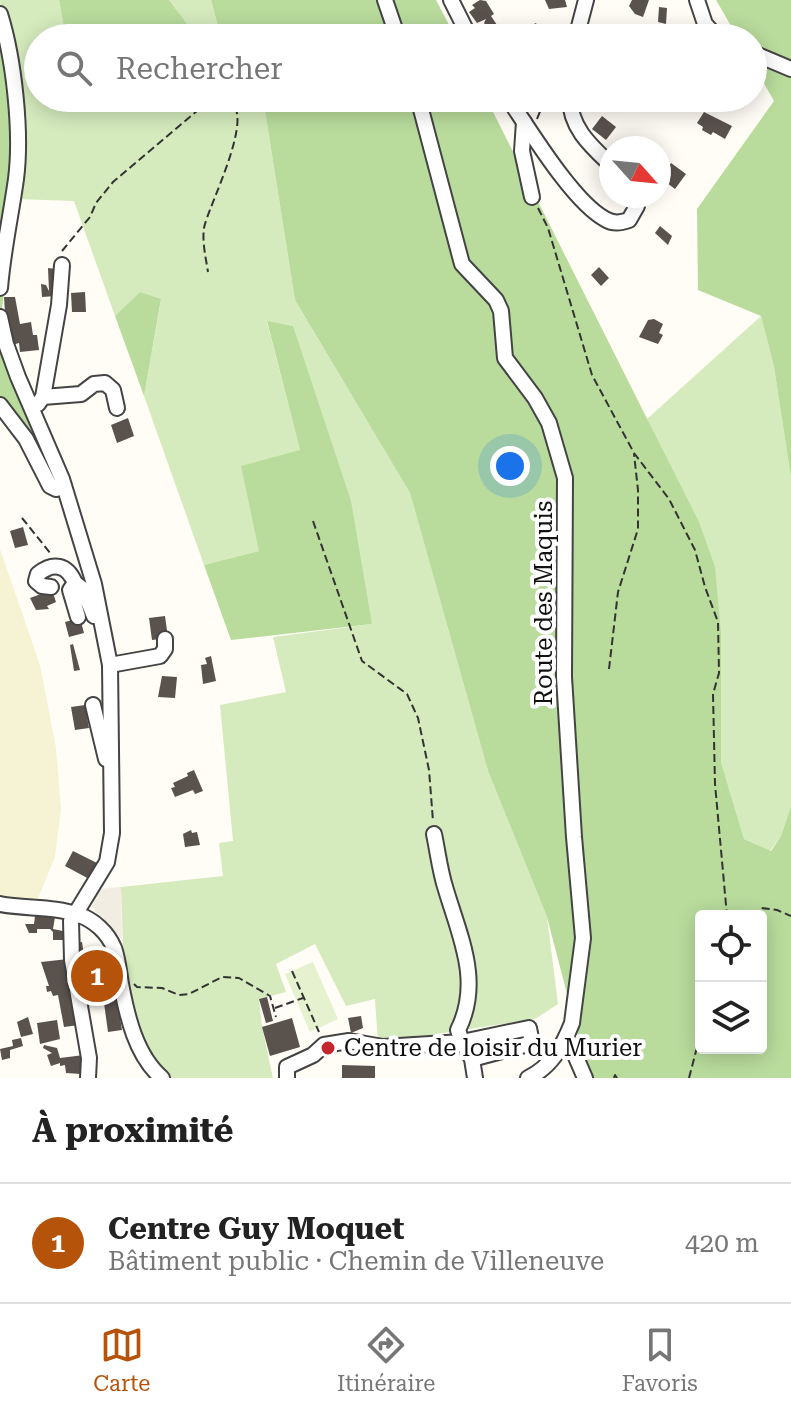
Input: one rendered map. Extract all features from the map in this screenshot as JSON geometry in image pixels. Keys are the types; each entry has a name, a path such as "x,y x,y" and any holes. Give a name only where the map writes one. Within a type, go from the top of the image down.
{"street":[{"path":"385,0 393,24"},
{"path":"451,0 463,24"},
{"path":"580,24 586,0"},
{"path":"697,0 705,24"},
{"path":"0,14 10,56 17,161 0,288"},
{"path":"767,59 791,69"},
{"name":"Route des Maquis","path":"422,112 462,264 496,300 501,311 505,358 535,398 549,423 565,478 564,677 583,938 572,1023 563,1044 546,1066 528,1078"},
{"path":"517,112 573,189 606,220 614,223 629,220 636,208"},
{"path":"573,112 577,128 599,152"},
{"path":"527,127 522,151 532,197"},
{"path":"32,410 43,397 59,305 62,265"},
{"path":"0,317 6,344 59,471 94,584 110,665 112,833 107,862 87,894 82,916"},
{"path":"43,397 81,394 94,384 105,383 113,390 117,408"},
{"path":"0,405 26,439 50,486 56,489 64,487"},
{"path":"51,587 39,586 36,581 38,574 48,567 64,568 83,589 95,618 102,617"},
{"path":"75,583 70,590 78,617"},
{"path":"110,665 160,656 165,649 165,639"},
{"path":"93,705 105,757 112,768"},
{"path":"434,834 444,885 470,971 465,1015 458,1030 472,1059 475,1078"},
{"path":"0,904 82,916 99,927 114,947 130,1021 152,1069 162,1078"},
{"path":"82,916 71,921 72,960 89,1058 88,1078"},
{"path":"287,1078 287,1067 313,1055 324,1045 349,1041 383,1047 462,1042 529,1028 532,1043 472,1059"},
{"path":"563,1044 572,1048 585,1078"}],"path":[{"path":"62,265 62,250 90,217 96,203 113,182 196,112"},
{"path":"208,272 203,232 233,149 239,112"},
{"path":"527,127 539,112"},
{"path":"532,197 548,228 592,375 634,453 669,499 695,550 718,622 719,673 713,694 715,784 726,910"},
{"path":"609,669 618,592 638,529 634,453"},
{"path":"22,518 54,557"},
{"path":"313,521 362,661 407,694 418,718 429,770 434,834"},
{"path":"759,910 777,910 791,916"},
{"path":"292,971 324,1045"},
{"path":"130,980 137,987 162,988 179,995 189,994 222,977 239,978 270,996 276,1017"},
{"path":"273,1009 304,997"},
{"path":"689,1078 695,1054"}],"shaded area":[{"path":"0,549 40,665 56,748 61,809 55,857 36,903 0,898"},
{"path":"121,887 122,939 100,921 92,905 98,889"}],"green space":[{"path":"0,0 59,0 63,24 24,24 24,112 265,112 295,300 410,493 488,771 547,917 558,1004 535,1019 378,1043 375,999 346,1006 315,944 276,964 286,992 259,999 273,1078 171,1078 154,1064 136,1023 124,976 121,887 223,876 219,843 233,841 220,705 286,692 273,637 372,624 293,326 267,322 300,450 259,551 204,565 144,396 161,300 140,292 115,316 74,201 17,199"},
{"path":"59,0 169,0 187,24 63,24"},
{"path":"169,0 211,0 217,24 187,24"},
{"path":"211,0 436,0 449,24 217,24"},
{"path":"716,0 791,0 791,478 774,367 761,316 698,290 697,209 774,101 767,89 767,24 730,24"},
{"path":"0,19 26,112 1,315 43,443 26,450 0,419"},
{"path":"265,112 493,112 699,522 715,567 721,632 721,762 744,839 771,851 781,836 791,806 791,1078 589,1078 547,917 488,771 410,493 295,300"},
{"path":"140,292 161,299 144,396 115,316"},
{"path":"761,316 774,367 791,478 791,806 781,836 770,851 744,839 721,762 721,632 647,419"},
{"path":"267,321 293,326 351,501 372,624 231,640 204,565 259,551 241,466 300,450"},
{"path":"313,962 338,1019 310,1032 285,974"}],"building":[{"path":"480,0 486,1 496,24 485,24 486,19 477,23 469,12 475,8 472,5"},
{"path":"545,0 565,0 567,7 549,9"},
{"path":"632,0 649,0 643,17 635,14 629,6"},
{"path":"659,7 667,8 666,24 658,22"},
{"path":"704,112 732,126 725,139 702,130 703,127 697,123"},
{"path":"602,116 616,127 609,136 601,136 592,129"},
{"path":"671,163 686,174 675,189 671,186"},
{"path":"660,226 672,236 668,245 655,233"},
{"path":"599,267 609,278 601,286 591,275"},
{"path":"48,268 56,269 56,296 42,297 41,284 46,285 49,291"},
{"path":"85,292 86,312 72,312 71,293"},
{"path":"4,297 15,297 20,324 31,322 39,350 20,352 19,343 12,345"},
{"path":"654,319 663,324 659,333 663,335 658,344 639,337 648,320"},
{"path":"128,418 134,436 117,443 111,425"},
{"path":"23,527 28,545 15,548 10,531"},
{"path":"52,590 56,602 47,606 49,609 36,610 30,598"},
{"path":"165,616 168,638 152,640 149,618"},
{"path":"80,618 84,633 69,637 65,622"},
{"path":"73,644 80,670 74,671 70,645"},
{"path":"211,656 216,681 203,684 201,665 207,664 205,658"},
{"path":"162,676 177,677 175,698 158,697"},
{"path":"85,705 89,728 75,730 71,707"},
{"path":"194,770 203,791 195,794 193,790 175,797 171,788 175,787 173,783"},
{"path":"191,830 192,833 197,832 200,845 185,847 183,834"},
{"path":"73,851 99,864 91,880 65,866"},
{"path":"35,916 55,917 53,929 63,931 65,940 53,940 50,929 37,929 37,933 29,933 25,924 34,924"},
{"path":"82,942 87,973 78,974 74,943"},
{"path":"95,957 113,957 113,970 98,971"},
{"path":"68,959 79,1025 64,1027 58,995 47,992 46,986 49,986 41,962"},
{"path":"114,980 122,1030 108,1032 101,981"},
{"path":"267,997 273,1021 266,1023 259,999"},
{"path":"361,1016 363,1028 351,1033 348,1018"},
{"path":"28,1017 33,1034 21,1037 17,1022"},
{"path":"292,1018 300,1047 270,1056 262,1027"},
{"path":"57,1020 60,1039 40,1044 37,1023"},
{"path":"21,1038 23,1046 10,1050 10,1058 2,1060 0,1049 13,1046 12,1040"},
{"path":"44,1045 57,1048 60,1058 84,1055 81,1074 66,1073 65,1065 60,1066 60,1063 51,1066 47,1055 52,1053 43,1048"},
{"path":"342,1065 375,1066 375,1078 342,1078"}],"place":[{"name":"Centre Guy Moquet","path":"97,976"},
{"name":"Centre de loisir du Murier","path":"328,1048"}]}
